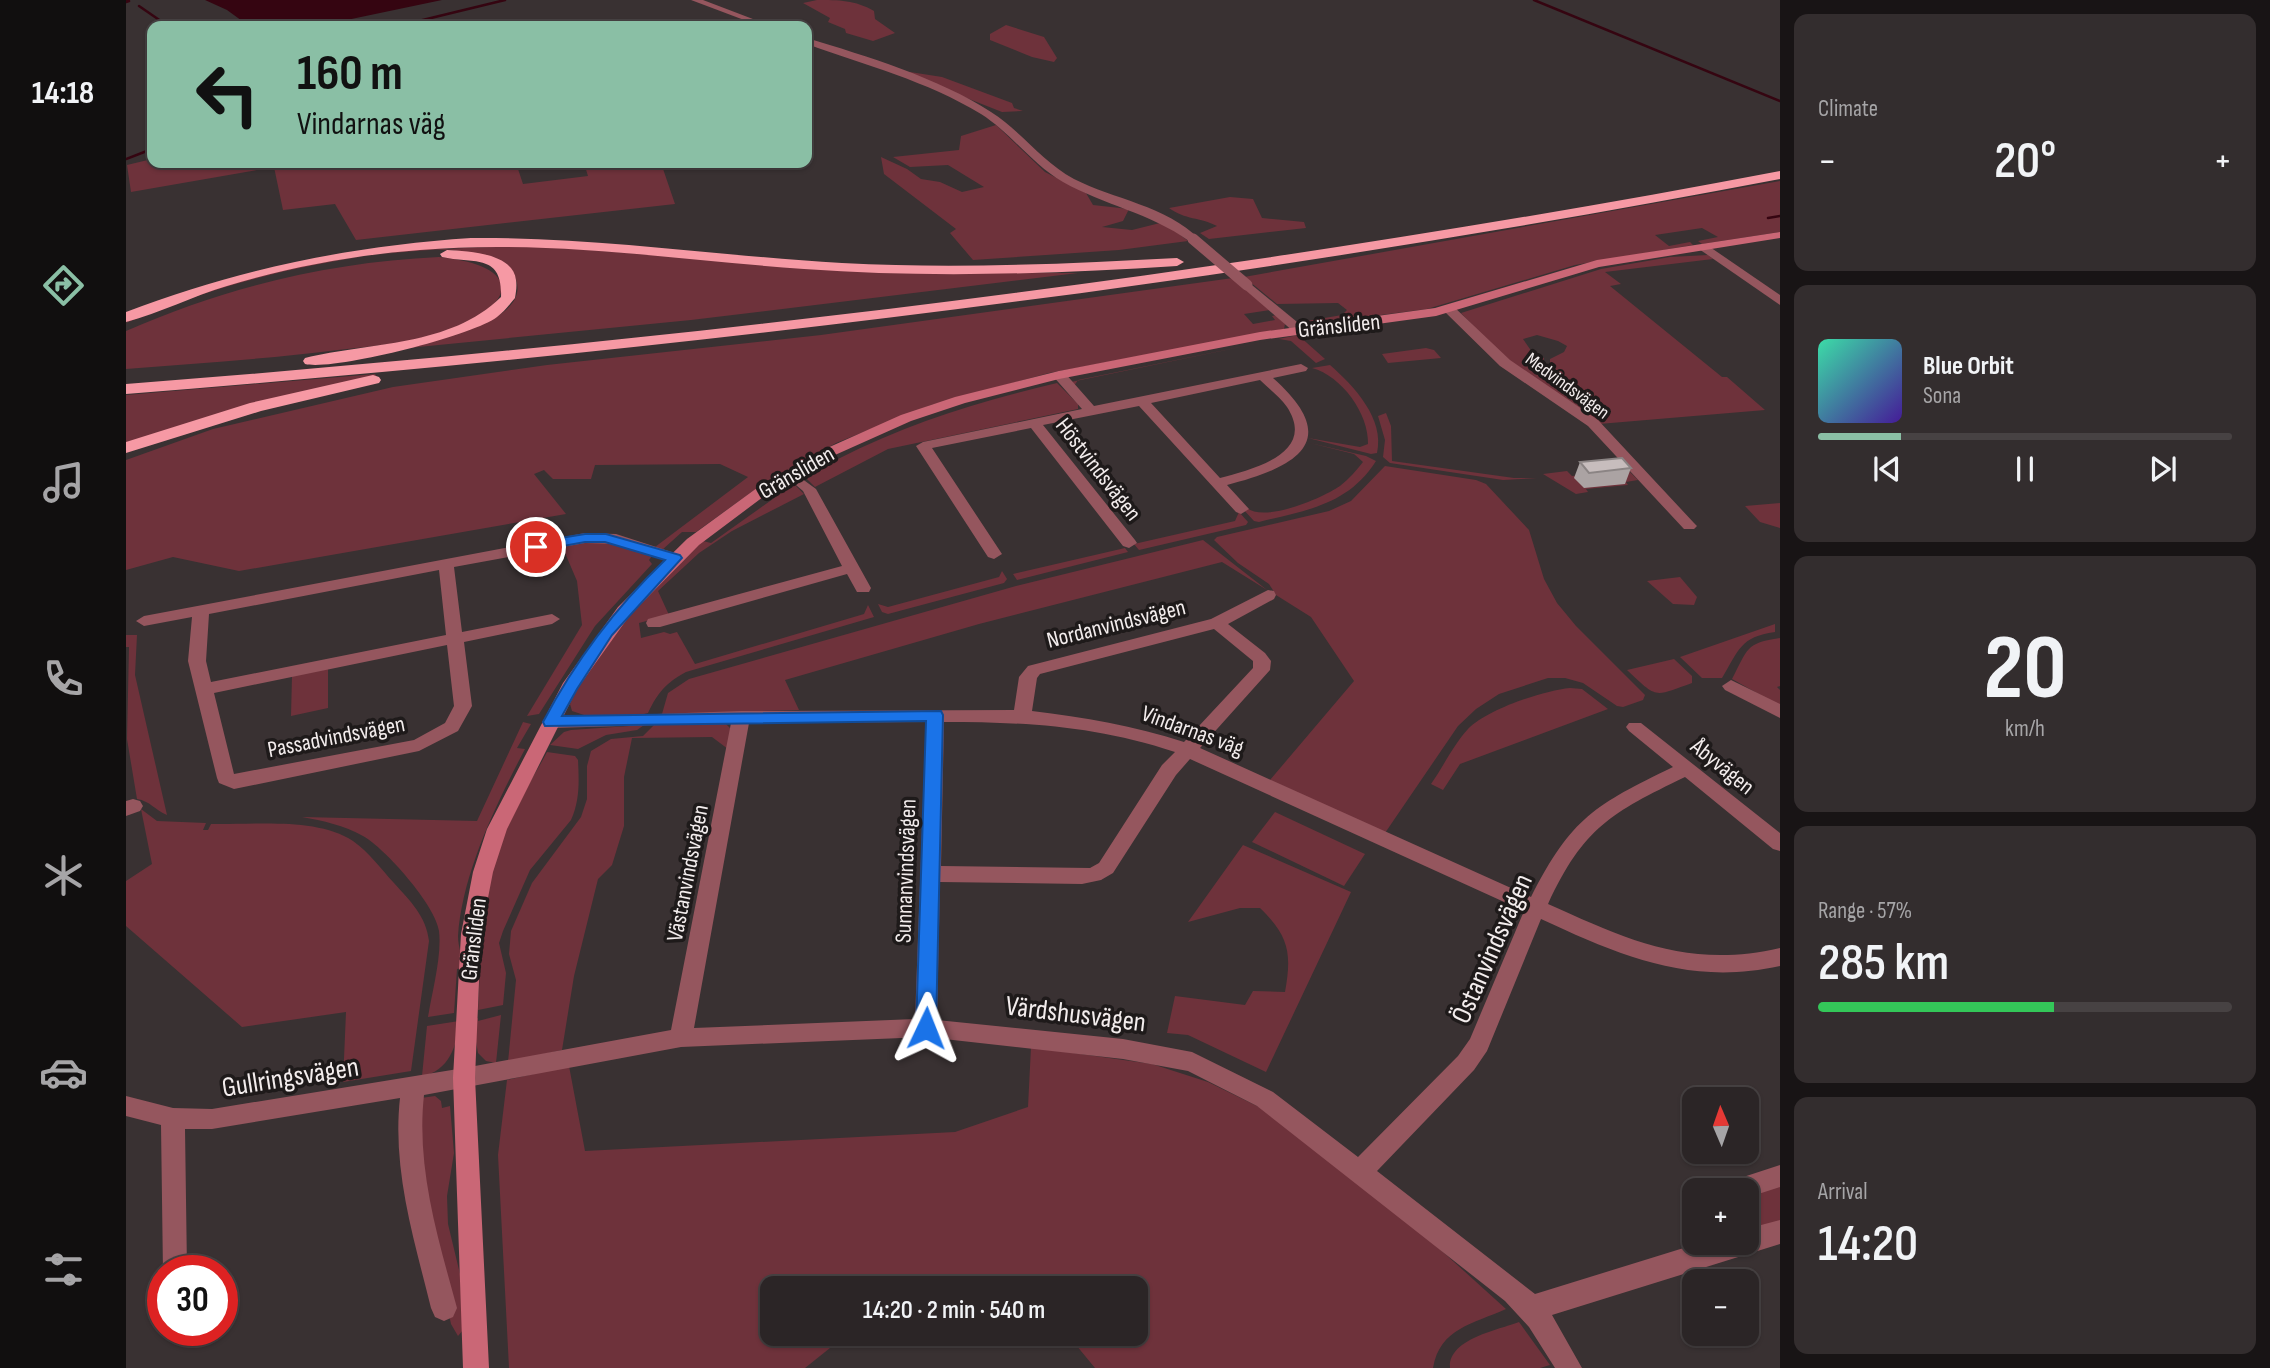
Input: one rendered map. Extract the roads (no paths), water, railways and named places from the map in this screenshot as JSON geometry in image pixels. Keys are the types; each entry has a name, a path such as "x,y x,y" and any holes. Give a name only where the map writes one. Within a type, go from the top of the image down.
{"highway":[{"path":"126,378 706,324 1213,260 1563,205 1780,165"},
{"path":"126,389 575,349 869,316 1207,271 1575,213 1780,175"},
{"path":"126,317 189,293 283,266 365,251 454,243 588,246 803,265 924,271 1032,270 1213,260"},
{"path":"126,327 196,299 249,283 377,257 461,255 493,263 509,279 510,290 504,302 485,318 465,328 406,345 286,365"},
{"path":"126,448 234,413 337,388 402,375 575,349"}],"street":[{"path":"695,0 752,21"},
{"path":"812,43 971,104 1003,125 1060,176 1152,212 1192,239 1298,329"},
{"name":"Gränsliden","path":"476,1368 464,1078 471,934 483,872 497,829 569,687 607,631 675,558 736,508 790,474 849,443 918,414 960,400 1059,375 1298,329 1407,317 1449,309 1579,268 1780,235"},
{"path":"1703,247 1780,301"},
{"name":"Medvindsvägen","path":"1449,309 1498,358 1593,424 1689,526"},
{"name":"Höstvindsvägen","path":"994,554 923,446 1301,368"},
{"name":"Höstvindsvägen","path":"1059,375 1091,411"},
{"path":"1217,483 1278,464 1294,450 1301,439 1301,423 1294,407 1263,376"},
{"path":"1142,401 1241,509"},
{"name":"Höstvindsvägen","path":"1034,423 1129,543"},
{"path":"790,474 809,489 863,588"},
{"path":"144,621 595,537 616,539 675,558"},
{"name":"Passadvindsvägen","path":"201,610 197,661 226,778 229,781 419,745 452,727 462,711 446,564"},
{"path":"654,623 851,568"},
{"name":"Nordanvindsvägen","path":"1022,716 1028,677 1034,670 1217,623 1268,595"},
{"path":"203,690 552,619"},
{"name":"Nordanvindsvägen","path":"930,874 1082,876 1107,868 1169,770 1262,666 1259,657 1217,623"},
{"path":"1731,686 1780,712"},
{"name":"Vindarnas väg","path":"551,722 935,715 1022,716 1091,724 1139,734 1186,749 1620,946 1668,958 1718,964 1766,961 1780,957"},
{"name":"Sunnanvindsvägen","path":"926,1028 935,715"},
{"name":"Västanvindsvägen","path":"681,1038 741,717"},
{"name":"Åbyvägen","path":"1635,727 1780,844"},
{"name":"Östanvindsvägen","path":"1361,1171 1466,1063 1479,1044 1536,908 1569,849 1595,818 1686,769"},
{"name":"Värdshusvägen","path":"464,1078 681,1038 926,1028 1123,1049 1192,1062 1265,1099 1361,1171 1532,1308 1569,1368"},
{"name":"Gullringsvägen","path":"126,1106 173,1118 212,1119 464,1078"},
{"path":"414,1086 410,1151 414,1189 444,1308"},
{"path":"173,1118 174,1255"},
{"path":"1759,1183 1780,1176"},
{"path":"1759,1235 1780,1232"},
{"path":"1532,1308 1693,1255"}],"waterway":[{"path":"126,2 129,1 127,0"},
{"path":"419,21 505,0"},
{"path":"1534,0 1780,101"},
{"path":"139,6 161,21"},
{"path":"126,159 147,151"},
{"path":"1768,218 1780,216"}]}
